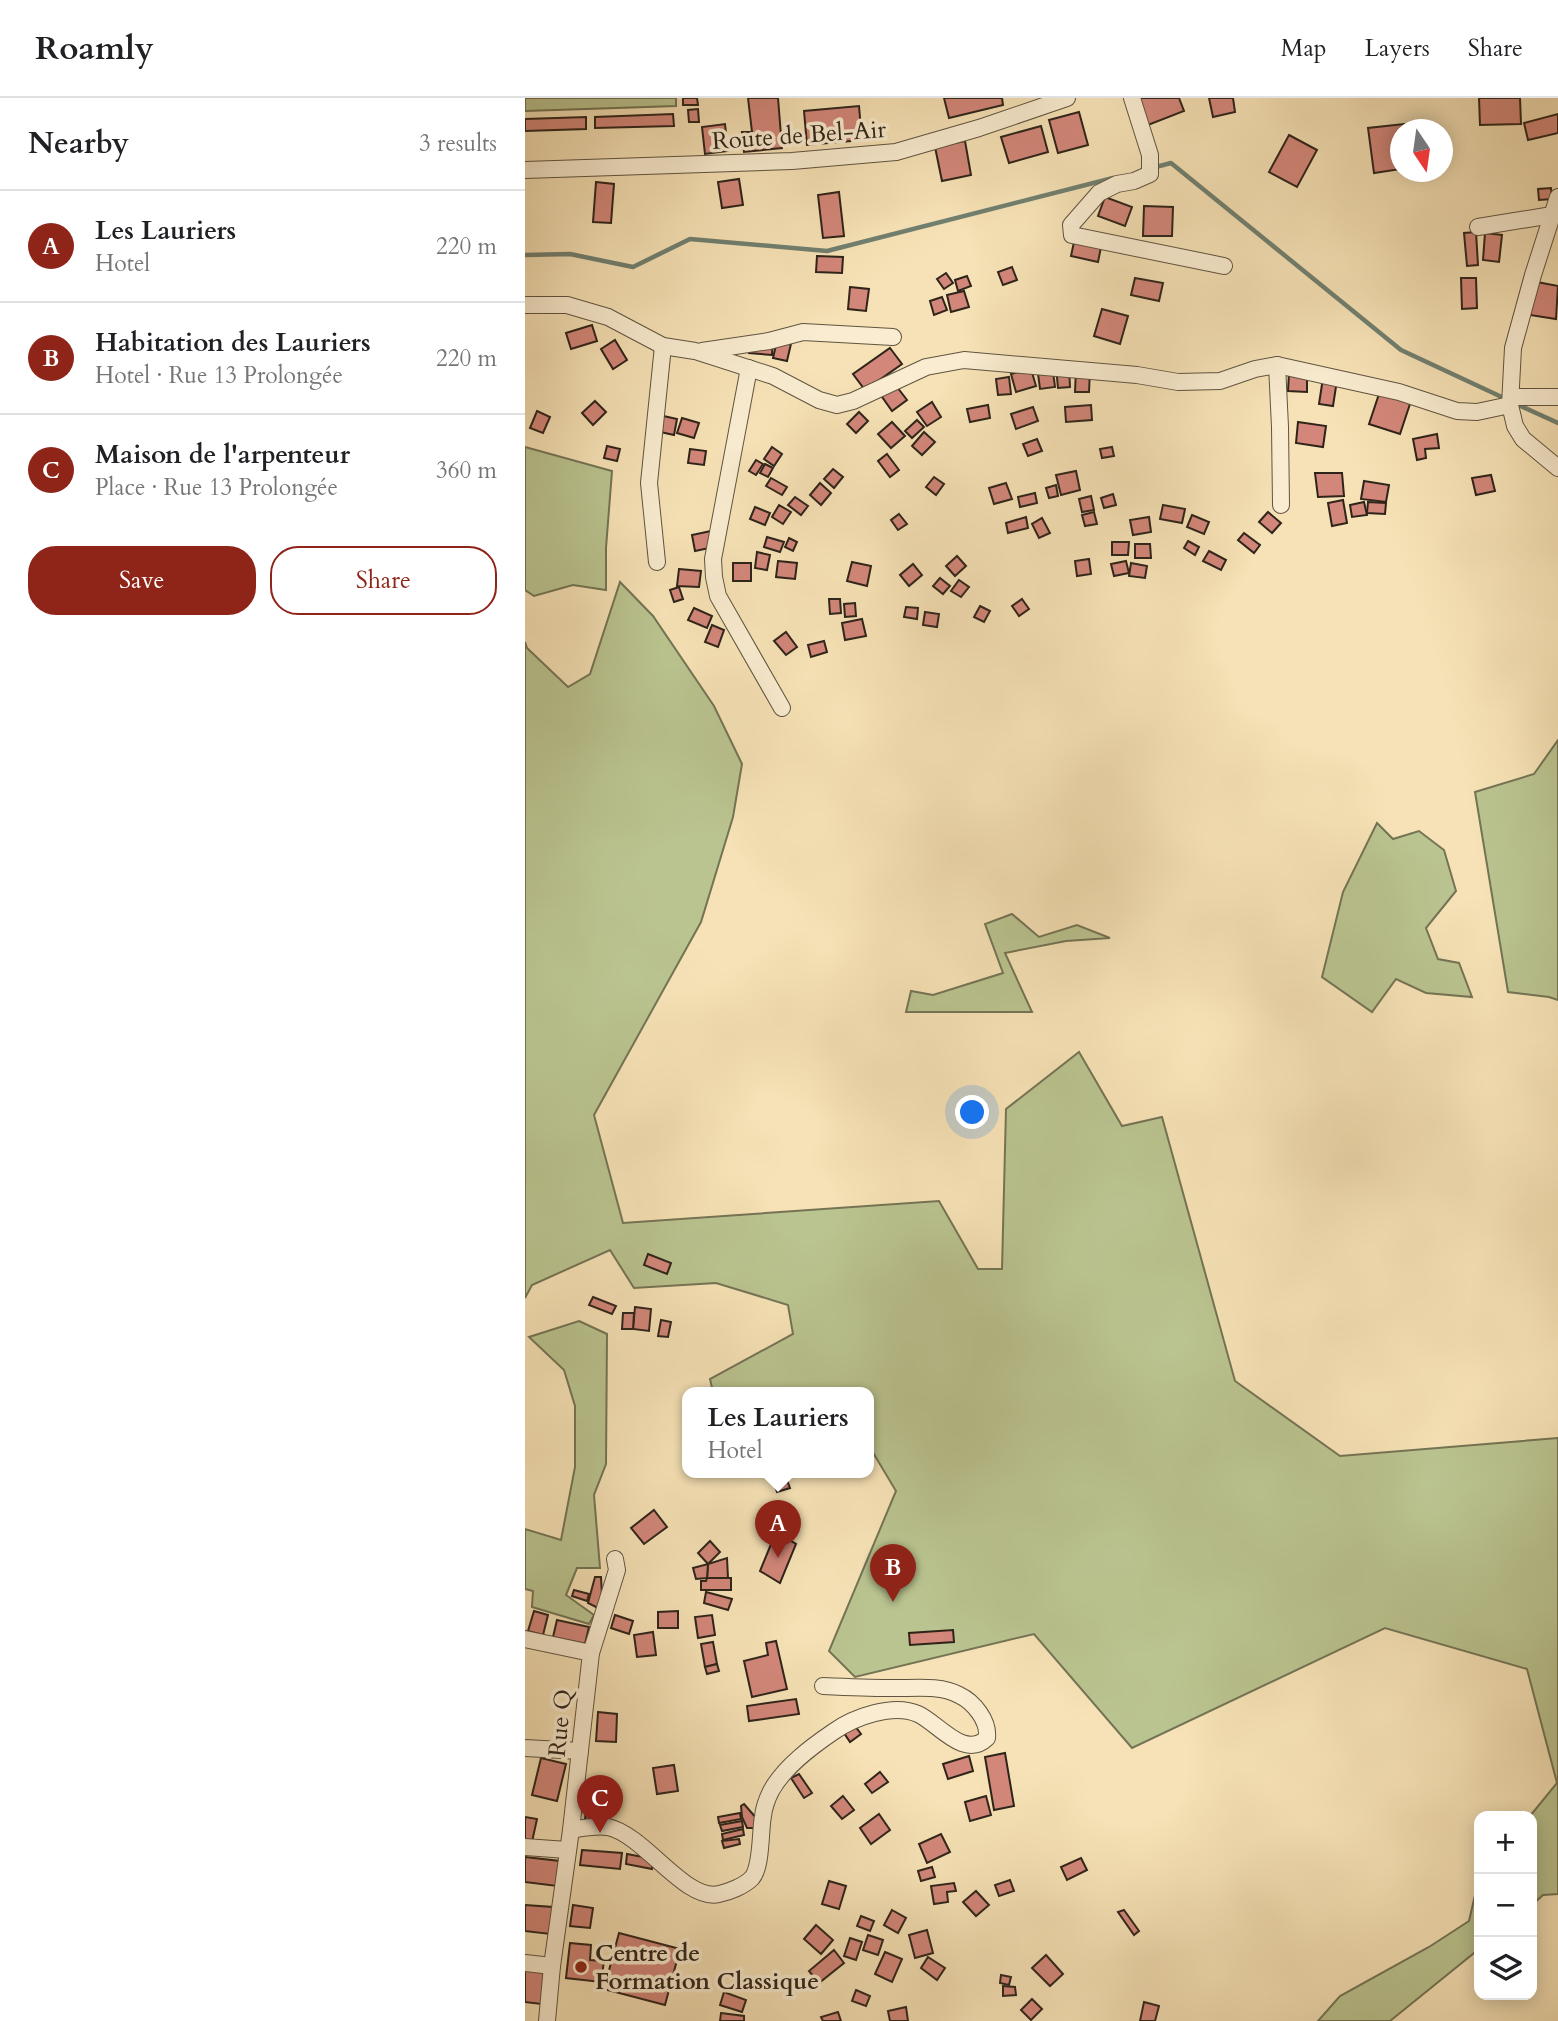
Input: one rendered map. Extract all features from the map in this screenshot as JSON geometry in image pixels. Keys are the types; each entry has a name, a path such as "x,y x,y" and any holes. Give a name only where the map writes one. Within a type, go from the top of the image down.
{"street":[{"name":"Route de Bel-Air","path":"525,170 792,161 896,152 979,128 1067,98"},
{"path":"1132,98 1150,155 1150,170 1134,181 1117,184 1099,193 1071,225 1072,235 1224,266"},
{"path":"1558,197 1513,348 1511,401 1515,426 1523,439 1558,468"},
{"path":"1478,227 1552,215"},
{"path":"525,305 567,305 608,317 663,346 695,351 773,376 819,400 837,405 853,401 926,367 964,360 1137,375 1178,382 1220,381 1277,365 1399,392 1457,411 1477,412 1511,401 1558,397"},
{"path":"695,351 769,341 803,332 893,337"},
{"path":"657,562 649,483 663,346"},
{"path":"1277,365 1282,505"},
{"path":"749,368 713,559 714,577 719,596 782,708"},
{"name":"Rue Q","path":"547,2021 590,1653 617,1570 615,1559"},
{"path":"525,1639 590,1653"},
{"path":"571,1830 607,1827 615,1830 630,1838 698,1892 707,1896 719,1894 738,1887 753,1877 757,1867 763,1814 773,1787 799,1759 835,1731 856,1719 889,1711 919,1714 964,1744 978,1744 987,1738 988,1733 981,1715 973,1704 958,1694 936,1689 823,1685"},
{"path":"525,1748 580,1751"},
{"path":"525,1847 568,1850"},
{"path":"525,1963 552,1966"}],"green space":[{"path":"525,98 676,98 676,106 525,111"},
{"path":"525,447 612,471 606,548 606,590 573,585 534,596 525,590"},
{"path":"620,582 653,616 714,706 742,764 733,817 701,922 594,1115 623,1223 939,1201 978,1269 1002,1269 1006,1109 1079,1052 1122,1126 1162,1117 1235,1381 1340,1456 1558,1438 1558,1894 1543,1895 1537,1900 1537,1811 1534,1811 1557,1783 1527,1669 1385,1628 1132,1748 1034,1634 855,1677 829,1651 896,1491 874,1454 874,1387 712,1387 710,1379 793,1334 788,1305 716,1283 634,1288 610,1250 532,1285 525,1298 525,642 527,648 568,687 590,674"},
{"path":"1558,740 1558,1000 1508,992 1475,792 1534,774"},
{"path":"1377,823 1393,839 1419,831 1444,850 1456,891 1426,928 1438,959 1459,963 1472,997 1426,993 1396,979 1372,1012 1322,977 1343,892"},
{"path":"1012,914 1039,937 1077,925 1110,938 1066,941 1005,953 1032,1012 906,1012 911,991 933,995 1003,973 985,924"},
{"path":"579,1321 607,1334 606,1464 594,1495 600,1568 577,1568 566,1595 594,1615 589,1624 532,1607 533,1591 525,1589 525,1529 561,1540 575,1467 575,1406 564,1370 529,1337"},
{"path":"1474,1900 1474,1953 1390,2021 1318,2021 1340,1996 1429,1947 1469,1921"}],"building":[{"path":"683,98 697,98 698,105 683,105"},
{"path":"748,98 778,98 782,148 744,152 742,132 752,132"},
{"path":"944,98 1002,98 1003,105 949,118"},
{"path":"1138,98 1179,98 1184,111 1148,125"},
{"path":"1209,98 1233,98 1235,112 1213,117"},
{"path":"1479,98 1520,98 1521,124 1480,125"},
{"path":"859,106 862,140 807,145 804,111"},
{"path":"698,109 699,122 689,122 688,110"},
{"path":"1079,112 1088,145 1058,153 1049,120"},
{"path":"673,114 674,126 595,128 595,117"},
{"path":"1558,114 1558,133 1528,140 1524,123"},
{"path":"586,117 586,129 525,131 525,119"},
{"path":"725,124 728,151 705,154 702,127"},
{"path":"1041,126 1048,152 1009,163 1001,137"},
{"path":"1390,126 1390,171 1374,173 1368,128"},
{"path":"1289,135 1317,150 1297,187 1269,172"},
{"path":"965,141 971,175 942,181 935,147"},
{"path":"739,179 743,205 722,208 718,182"},
{"path":"596,182 614,184 611,223 593,222"},
{"path":"1551,188 1552,199 1539,200 1538,189"},
{"path":"839,192 844,236 823,238 818,195"},
{"path":"1105,197 1132,207 1125,226 1098,216"},
{"path":"1144,206 1173,207 1172,236 1143,236"},
{"path":"1476,232 1478,265 1467,266 1464,233"},
{"path":"1485,233 1502,235 1499,262 1483,260"},
{"path":"1074,242 1101,247 1098,262 1071,256"},
{"path":"817,256 843,257 842,273 816,272"},
{"path":"1012,267 1017,280 1003,285 998,272"},
{"path":"946,273 953,283 944,289 937,279"},
{"path":"967,276 971,286 958,291 955,280"},
{"path":"1135,278 1163,283 1159,301 1131,295"},
{"path":"1461,278 1476,278 1477,308 1462,309"},
{"path":"1537,282 1558,286 1556,319 1530,315"},
{"path":"850,287 869,289 866,311 848,309"},
{"path":"964,291 969,307 951,312 947,295"},
{"path":"942,297 947,310 934,315 930,301"},
{"path":"1102,309 1128,316 1120,344 1094,336"},
{"path":"592,325 597,341 571,349 566,333"},
{"path":"779,332 793,335 787,361 773,358"},
{"path":"750,337 773,339 772,355 749,353"},
{"path":"615,340 627,360 613,369 601,349"},
{"path":"890,348 902,364 865,390 853,374"},
{"path":"1052,364 1055,387 1040,389 1037,366"},
{"path":"1069,366 1070,387 1058,388 1056,367"},
{"path":"1031,369 1036,386 1016,392 1011,374"},
{"path":"1076,369 1090,370 1089,392 1075,392"},
{"path":"1289,373 1307,374 1307,392 1288,391"},
{"path":"1009,377 1011,394 998,395 996,379"},
{"path":"1323,378 1337,380 1333,406 1319,404"},
{"path":"894,383 907,400 892,411 880,394"},
{"path":"1380,391 1411,401 1400,434 1369,424"},
{"path":"595,401 606,412 593,425 582,413"},
{"path":"932,402 941,417 927,426 917,412"},
{"path":"988,405 990,418 970,422 967,409"},
{"path":"1091,405 1092,420 1066,422 1065,407"},
{"path":"1033,407 1038,421 1016,429 1011,414"},
{"path":"537,411 550,417 543,433 530,428"},
{"path":"859,412 868,421 856,433 847,424"},
{"path":"659,415 677,419 674,435 656,431"},
{"path":"682,418 699,423 694,438 677,433"},
{"path":"917,420 924,427 912,438 905,431"},
{"path":"892,422 905,436 891,448 878,434"},
{"path":"1298,422 1326,426 1323,447 1296,443"},
{"path":"924,432 935,442 922,455 912,446"},
{"path":"1437,434 1439,448 1425,449 1426,458 1417,460 1413,439"},
{"path":"1037,439 1042,451 1028,456 1023,444"},
{"path":"607,446 620,449 617,461 604,458"},
{"path":"772,447 782,454 774,466 764,459"},
{"path":"1112,447 1114,456 1102,458 1100,449"},
{"path":"690,449 706,451 704,465 688,463"},
{"path":"887,454 899,470 890,477 878,461"},
{"path":"756,460 763,464 756,475 749,471"},
{"path":"765,464 773,468 768,477 760,473"},
{"path":"833,469 843,477 834,488 824,479"},
{"path":"1076,471 1080,490 1061,495 1056,475"},
{"path":"1315,473 1342,473 1344,496 1318,497"},
{"path":"1491,475 1495,491 1476,495 1472,478"},
{"path":"934,477 944,484 936,495 926,487"},
{"path":"771,478 787,487 782,495 766,486"},
{"path":"1364,481 1389,485 1386,502 1361,499"},
{"path":"820,483 831,493 821,505 810,495"},
{"path":"1006,483 1012,499 994,504 989,488"},
{"path":"1056,485 1058,496 1049,498 1046,488"},
{"path":"1035,493 1037,503 1020,507 1018,497"},
{"path":"1113,494 1116,505 1104,508 1101,498"},
{"path":"1091,496 1094,510 1082,512 1079,499"},
{"path":"795,497 808,506 801,515 788,505"},
{"path":"1343,500 1347,523 1332,526 1328,503"},
{"path":"1364,502 1367,515 1352,517 1350,505"},
{"path":"1368,502 1386,503 1385,514 1367,513"},
{"path":"779,505 791,512 783,524 772,517"},
{"path":"1163,505 1185,509 1182,523 1160,519"},
{"path":"755,507 770,513 765,525 750,519"},
{"path":"1094,512 1097,524 1085,526 1082,515"},
{"path":"1268,512 1281,523 1272,533 1259,522"},
{"path":"899,514 907,524 898,530 891,520"},
{"path":"1192,515 1209,522 1204,534 1187,527"},
{"path":"1026,517 1028,528 1008,533 1006,523"},
{"path":"1149,517 1151,532 1133,535 1130,520"},
{"path":"1042,518 1050,533 1039,538 1032,524"},
{"path":"711,531 714,547 695,551 692,535"},
{"path":"1244,533 1260,545 1254,553 1238,540"},
{"path":"767,537 784,542 780,552 764,547"},
{"path":"789,538 797,542 793,551 785,547"},
{"path":"1188,541 1199,547 1195,555 1184,548"},
{"path":"1112,542 1129,542 1128,555 1112,555"},
{"path":"1135,544 1150,544 1151,558 1135,558"},
{"path":"1209,551 1226,560 1221,570 1203,561"},
{"path":"757,552 770,555 767,570 755,568"},
{"path":"957,556 966,566 955,576 946,566"},
{"path":"1089,559 1091,574 1077,576 1075,561"},
{"path":"778,561 797,563 795,579 776,577"},
{"path":"1126,561 1129,573 1114,576 1111,564"},
{"path":"852,562 871,566 867,586 847,581"},
{"path":"733,563 751,563 751,581 733,581"},
{"path":"1131,563 1147,566 1145,578 1129,576"},
{"path":"913,564 922,575 909,586 900,575"},
{"path":"679,569 701,571 699,587 677,586"},
{"path":"940,578 950,586 943,594 933,586"},
{"path":"959,580 969,587 961,597 951,591"},
{"path":"679,587 683,599 674,602 670,590"},
{"path":"829,599 840,599 841,613 830,614"},
{"path":"1022,599 1029,609 1019,616 1012,606"},
{"path":"855,603 856,616 845,617 844,604"},
{"path":"980,606 990,611 984,622 974,617"},
{"path":"906,607 918,608 917,619 904,617"},
{"path":"694,608 712,616 707,628 688,620"},
{"path":"925,612 939,614 937,627 923,625"},
{"path":"862,619 866,636 845,640 842,623"},
{"path":"712,625 724,630 718,647 705,642"},
{"path":"786,632 797,647 786,655 774,641"},
{"path":"824,641 827,652 811,657 808,645"},
{"path":"648,1254 671,1263 667,1274 644,1265"},
{"path":"593,1297 616,1306 612,1314 589,1305"},
{"path":"635,1307 651,1309 649,1331 633,1329"},
{"path":"623,1313 634,1313 633,1329 622,1329"},
{"path":"661,1320 671,1322 668,1337 658,1336"},
{"path":"787,1480 790,1488 777,1492 774,1484"},
{"path":"654,1510 667,1527 644,1544 631,1528"},
{"path":"776,1532 796,1544 780,1583 760,1571"},
{"path":"710,1541 720,1552 708,1564 698,1553"},
{"path":"727,1558 728,1578 707,1578 708,1564"},
{"path":"708,1564 707,1578 696,1579 693,1568"},
{"path":"595,1577 601,1577 602,1596 598,1608 588,1603"},
{"path":"707,1578 731,1578 731,1590 701,1590 701,1581 706,1581"},
{"path":"574,1590 589,1594 587,1601 572,1596"},
{"path":"706,1592 732,1599 728,1610 704,1603"},
{"path":"534,1611 548,1615 543,1635 528,1631"},
{"path":"678,1611 678,1628 658,1628 658,1612"},
{"path":"615,1615 633,1621 629,1634 611,1628"},
{"path":"712,1615 715,1635 698,1638 695,1617"},
{"path":"557,1620 589,1627 585,1644 553,1637"},
{"path":"953,1630 954,1642 910,1645 909,1633"},
{"path":"653,1632 656,1655 637,1657 634,1635"},
{"path":"776,1641 787,1689 752,1697 744,1661 768,1655 766,1643"},
{"path":"713,1642 717,1664 705,1667 701,1644"},
{"path":"717,1664 719,1671 707,1674 705,1667"},
{"path":"796,1699 799,1714 749,1721 747,1706"},
{"path":"598,1712 617,1714 616,1742 596,1741"},
{"path":"855,1726 861,1734 850,1742 844,1733"},
{"path":"1005,1753 1014,1806 994,1810 985,1757"},
{"path":"969,1756 973,1771 948,1779 943,1764"},
{"path":"541,1758 566,1764 557,1801 532,1795"},
{"path":"674,1765 678,1791 657,1794 653,1768"},
{"path":"880,1772 888,1782 872,1793 865,1784"},
{"path":"799,1774 812,1793 804,1798 791,1778"},
{"path":"843,1796 854,1810 842,1819 831,1806"},
{"path":"986,1796 991,1815 970,1821 965,1802"},
{"path":"744,1804 757,1819 758,1828 747,1828 742,1817 741,1806"},
{"path":"587,1806 608,1809 605,1829 584,1826"},
{"path":"740,1813 741,1819 719,1823 718,1817"},
{"path":"879,1814 890,1830 871,1844 860,1828"},
{"path":"525,1817 537,1819 532,1842 525,1841"},
{"path":"742,1821 743,1827 722,1831 720,1825"},
{"path":"743,1829 744,1835 723,1840 722,1834"},
{"path":"941,1834 950,1852 927,1863 919,1844"},
{"path":"739,1839 740,1844 724,1848 722,1841"},
{"path":"582,1850 622,1853 620,1869 580,1865"},
{"path":"627,1854 654,1859 652,1869 626,1864"},
{"path":"525,1857 560,1861 557,1886 525,1882"},
{"path":"1081,1858 1087,1870 1067,1880 1061,1867"},
{"path":"932,1867 935,1877 921,1881 918,1871"},
{"path":"1010,1880 1014,1891 999,1896 995,1885"},
{"path":"829,1881 846,1886 839,1909 822,1904"},
{"path":"954,1883 956,1891 947,1892 948,1902 934,1904 931,1886"},
{"path":"976,1891 989,1905 976,1916 963,1902"},
{"path":"525,1905 553,1907 550,1934 525,1931"},
{"path":"573,1905 593,1908 590,1928 570,1926"},
{"path":"892,1910 906,1918 898,1933 884,1925"},
{"path":"1124,1910 1139,1931 1134,1935 1118,1912"},
{"path":"861,1916 874,1921 870,1931 857,1926"},
{"path":"816,1925 833,1940 821,1954 804,1939"},
{"path":"927,1930 933,1953 915,1958 909,1935"},
{"path":"619,1933 680,1949 665,2005 604,1989"},
{"path":"868,1935 883,1940 878,1955 863,1950"},
{"path":"850,1938 862,1942 856,1960 844,1956"},
{"path":"570,1943 591,1945 590,1960 604,1961 601,1982 566,1978"},
{"path":"834,1950 844,1963 819,1983 809,1971"},
{"path":"885,1952 902,1959 892,1982 875,1974"},
{"path":"1046,1955 1063,1974 1050,1986 1032,1968"},
{"path":"928,1957 945,1968 937,1980 921,1968"},
{"path":"525,1968 546,1971 541,2004 525,2002"},
{"path":"1001,1975 1011,1977 1009,1985 1000,1983"},
{"path":"1003,1986 1015,1987 1016,1995 1003,1996"},
{"path":"856,1990 870,1996 866,2006 852,2001"},
{"path":"724,1992 746,2000 742,2012 720,2005"},
{"path":"1032,1999 1042,2009 1031,2020 1021,2010"},
{"path":"1144,2002 1159,2006 1155,2021 1140,2021"},
{"path":"906,2007 908,2021 890,2021 888,2011"},
{"path":"838,2012 841,2021 823,2021 821,2017"},
{"path":"721,2013 744,2016 744,2021 720,2021"}],"waterway":[{"path":"1152,168 1171,163 1401,350 1506,399"},
{"path":"525,255 570,254 633,267 690,239 827,251 1113,178"},
{"path":"1514,403 1558,423"}],"place":[{"name":"Les Lauriers","path":"778,1558"},
{"name":"Habitation des Lauriers","path":"893,1602"},
{"name":"Maison de l'arpenteur","path":"600,1833"},
{"name":"Centre de Formation Classique","path":"581,1967"}]}
